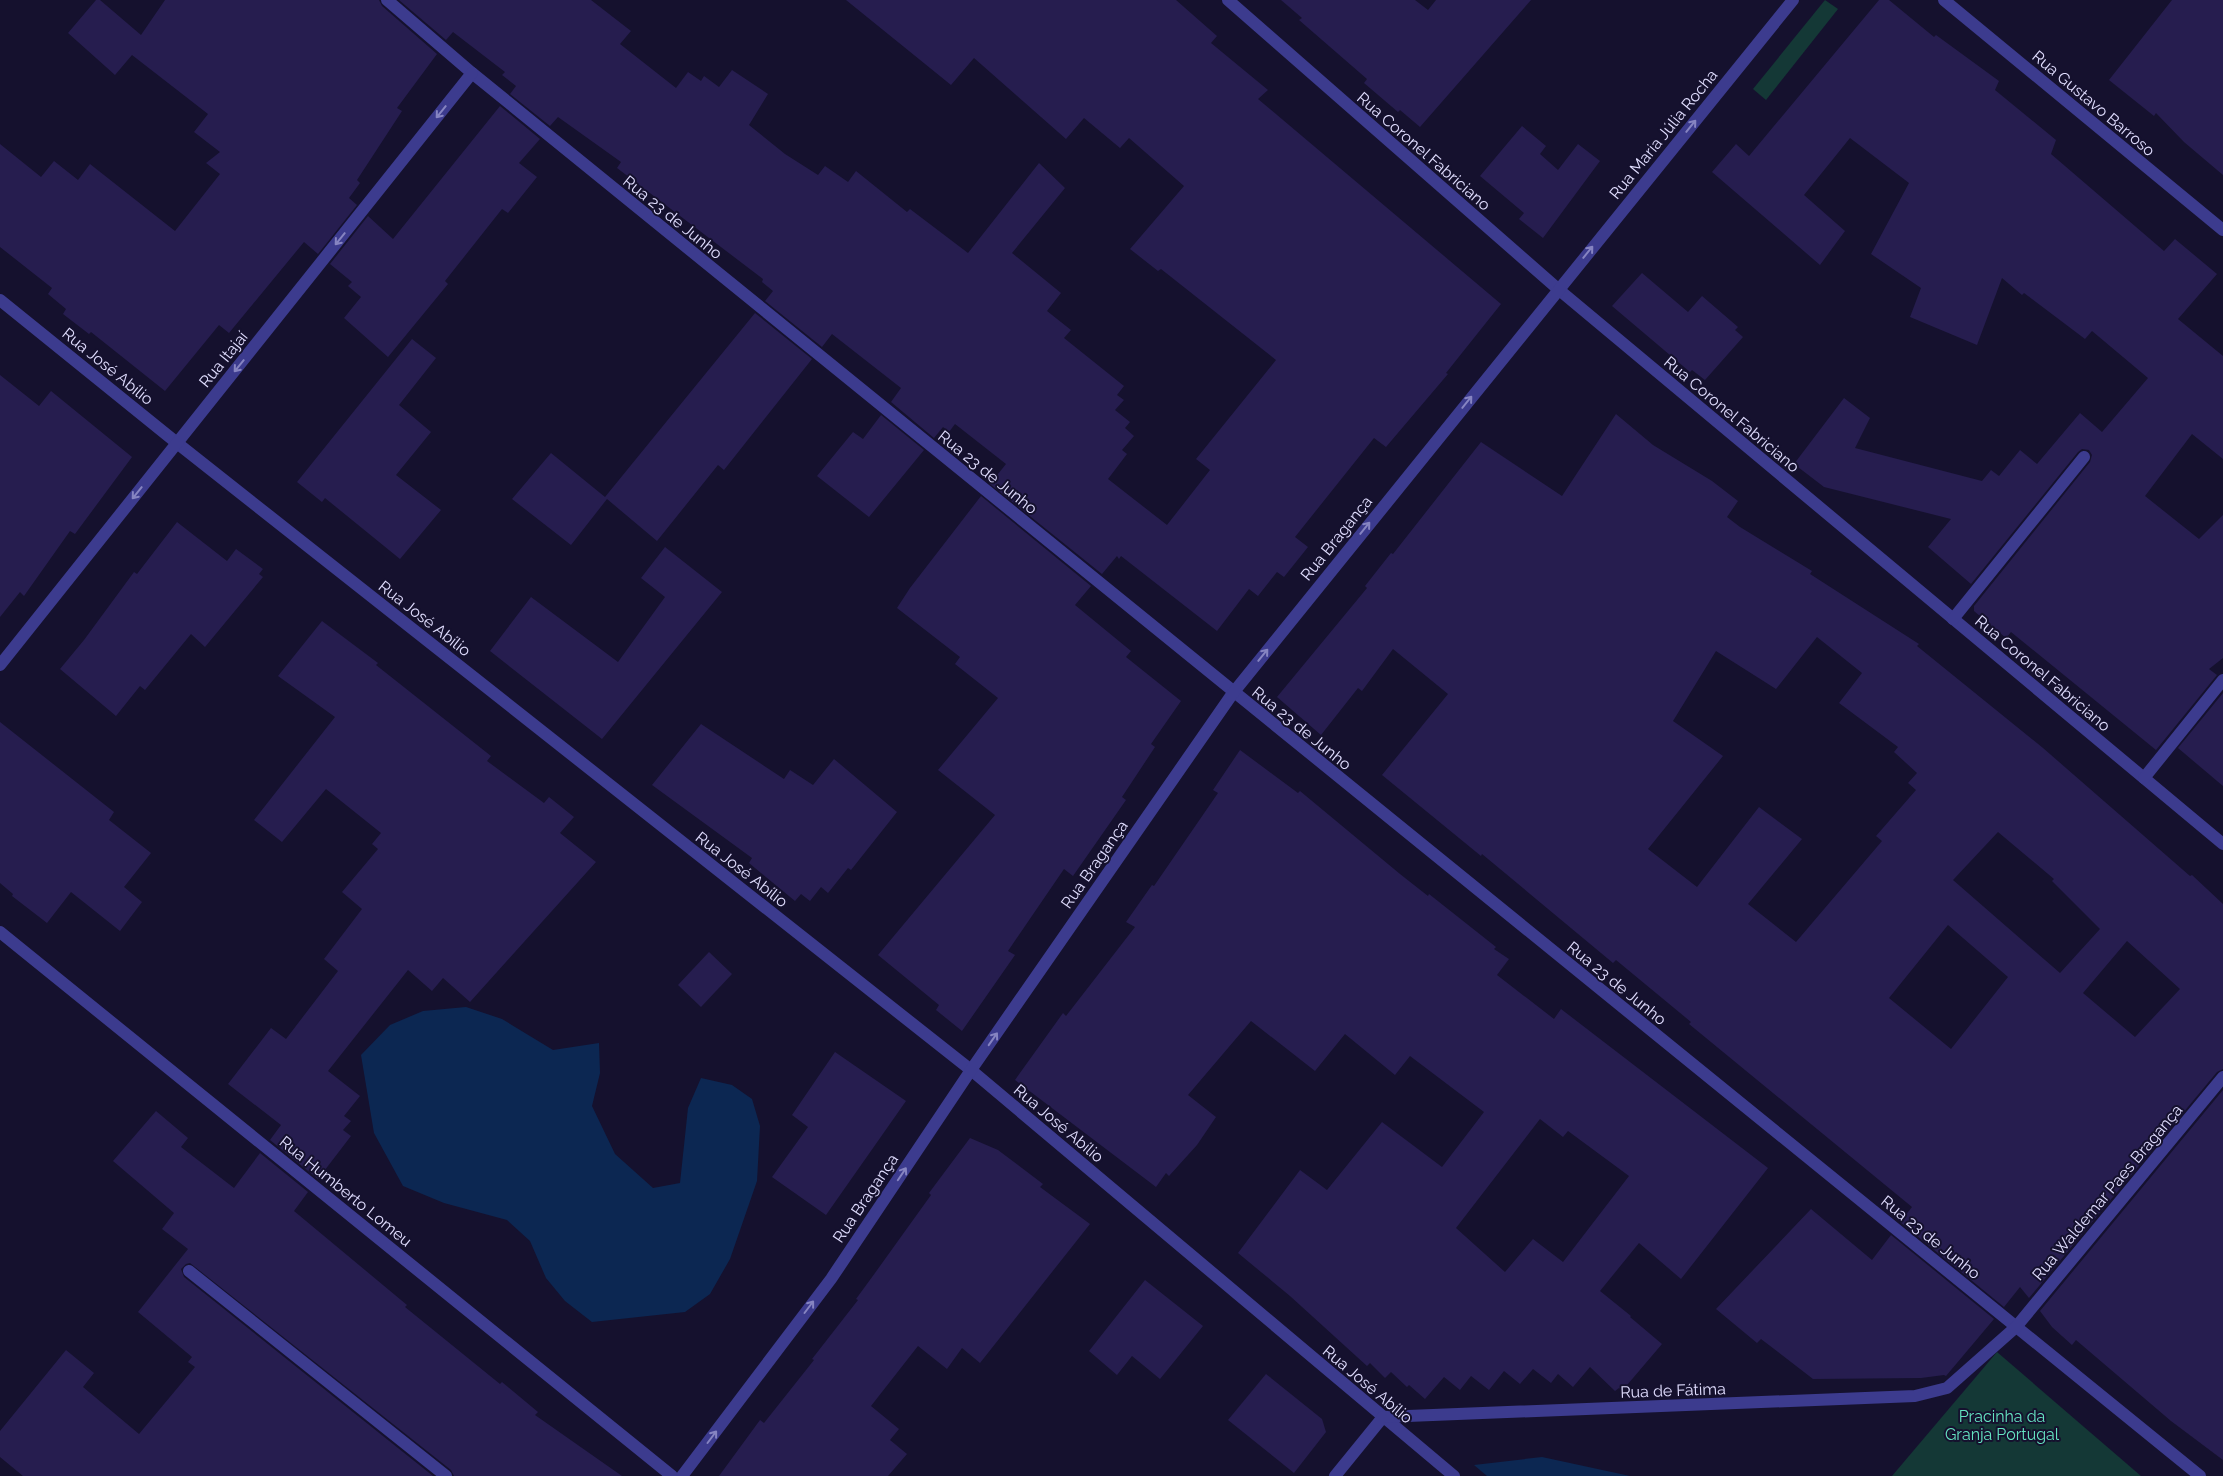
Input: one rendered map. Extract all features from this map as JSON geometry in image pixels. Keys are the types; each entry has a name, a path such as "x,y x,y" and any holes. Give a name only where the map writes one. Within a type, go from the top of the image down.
{"street":[{"name":"Rua 23 de Junho","path":"387,0 472,74 2200,1476"},
{"name":"Rua Coronel Fabriciano","path":"1228,0 1558,290 2223,844"},
{"name":"Rua Maria Júlia Rocha","path":"1558,290 1793,0"},
{"name":"Rua Gustavo Barroso","path":"1944,0 2223,230"},
{"name":"Rua Itajaí","path":"0,664 472,74"},
{"name":"Rua Bragança","path":"682,1476 830,1279 971,1070 1233,693 1558,290"},
{"name":"Rua José Abílio","path":"0,300 177,443 971,1070 1454,1476"},
{"path":"1953,619 2084,457"},
{"path":"2144,778 2223,680"},
{"name":"Rua Humberto Lomeu","path":"0,932 672,1476"},
{"name":"Rua Waldemar Paes Bragança","path":"2016,1327 2223,1077"},
{"path":"189,1271 446,1476"},
{"name":"Rua de Fátima","path":"1383,1418 1915,1396 1948,1388 2016,1327"},
{"path":"1335,1476 1383,1418"}],"green space":[{"path":"1825,0 1838,9 1766,100 1753,89"},
{"name":"Pracinha da Granja Portugal","path":"1997,1352 2141,1476 1892,1476"}],"water":[{"path":"466,1007 502,1019 553,1050 599,1043 600,1073 592,1106 615,1154 653,1188 680,1183 688,1108 701,1078 732,1085 752,1099 760,1126 757,1181 730,1259 710,1294 685,1312 592,1322 565,1301 546,1278 530,1241 507,1220 444,1203 403,1186 374,1133 361,1055 390,1025 423,1011"},
{"path":"1542,1457 1630,1476 1487,1476 1474,1465"}],"building":[{"path":"96,0 100,0 141,35 165,0 379,0 382,6 437,54 397,108 402,111 357,180 360,183 349,198 357,205 318,254 304,242 229,333 219,325 165,391 91,332 89,334 63,314 66,309 48,294 52,288 0,247 0,144 41,177 54,161 78,180 90,164 175,231 220,174 206,163 220,152 194,132 208,114 132,55 115,75 68,33"},
{"path":"399,0 591,0 631,31 620,44 676,88 688,72 701,81 704,76 719,87 732,70 768,94 749,125 785,154 818,175 825,166 848,182 856,171 907,212 910,209 968,253 1039,163 1065,188 1012,253 1061,293 1047,311 1071,330 1064,338 1124,386 1117,395 1124,400 1115,410 1130,422 1125,428 1134,436 1122,450 1127,454 1108,479 1167,525 1210,470 1196,459 1276,360 1161,269 1158,271 1130,249 1184,186 1129,138 1120,148 1084,118 1066,139 974,58 951,85 846,0 1176,0 1217,36 1211,43 1268,90 1258,99 1501,304 1446,373 1448,374 1386,447 1374,438 1295,537 1308,547 1284,577 1277,572 1258,596 1249,589 1217,631 1121,556 1119,559 1117,556 1102,574 990,484 1006,464 955,424 949,432 943,427 934,438 891,402 901,388 832,334 822,347 765,301 773,291 762,282 763,279 617,168 621,162 558,117 550,126 510,94 516,86 502,75 505,72 453,32 446,40"},
{"path":"1281,0 1415,0 1428,10 1436,0 1531,0 1420,127 1400,110 1398,112 1364,83 1367,79 1299,20 1302,18"},
{"path":"1879,0 1889,0 1934,37 1936,35 1999,81 1995,90 2056,140 2051,154 2164,251 2175,239 2217,274 2178,319 2223,356 2223,459 2192,434 2145,496 2199,539 2223,515 2223,658 2209,669 2217,675 2156,750 2011,632 2006,638 1974,611 1974,606 2090,462 2092,455 2089,450 2082,449 2078,452 1971,584 1928,547 1951,519 1824,487 1794,464 1844,398 1870,418 1855,448 1982,481 1991,470 1999,476 2020,450 2037,464 2080,413 2102,432 2148,378 2092,331 2085,339 2024,293 2022,295 2002,278 1977,345 1910,317 1921,288 1871,254 1909,183 1850,138 1804,195 1845,231 1820,265 1712,172 1736,144 1749,156"},
{"path":"2172,0 2223,0 2223,175 2184,142 2156,113 2154,116 2109,80"},
{"path":"500,106 540,139 519,163 537,177 508,213 502,209 445,281 448,284 388,357 344,318 361,297 348,286 352,282 330,264 368,216 393,239"},
{"path":"1522,126 1546,146 1540,154 1558,170 1578,144 1600,161 1543,238 1519,219 1524,213 1480,176"},
{"path":"1642,273 1688,312 1702,296 1738,327 1735,330 1743,337 1705,380 1692,370 1690,372 1612,306"},
{"path":"755,313 812,359 724,470 718,465 657,541 607,499 571,545 512,499 551,453 605,497"},
{"path":"412,339 436,358 399,405 431,432 396,475 441,510 400,559 325,498 322,502 297,482"},
{"path":"0,375 39,406 51,391 132,457 75,534 70,531 24,596 20,592 0,617"},
{"path":"1616,414 1653,445 1712,481 1738,501 1727,517 1740,527 1812,571 1810,574 1919,644 1917,646 2043,748 2190,876 2192,875 2223,904 2223,1069 2217,1072 2029,1298 2020,1287 2004,1307 1900,1222 1912,1207 1689,1024 1691,1022 1616,960 1613,963 1482,854 1481,856 1382,775 1448,694 1393,649 1362,691 1358,688 1321,735 1277,697 1367,588 1365,586 1391,553 1393,554 1481,442 1562,496","holes":["1817,637 1862,673 1839,703 1898,747 1894,752 1917,773 1908,783 1916,790 1876,836 1882,841 1796,942 1748,904 1802,839 1759,807 1697,887 1648,849 1723,756 1673,721 1716,651 1776,689","1998,832 2054,879 2052,881 2100,929 2060,973 1953,880","1948,925 2008,977 1951,1049 1889,998","2127,941 2180,989 2135,1037 2083,993"]},
{"path":"881,415 924,450 869,517 817,476 853,432 863,439"},
{"path":"981,496 1091,586 1075,605 1131,651 1126,657 1181,701 1151,744 1155,747 1122,797 1126,800 1073,876 1064,869 1008,951 1015,955 962,1031 936,1010 939,1005 878,955 995,815 938,770 998,698 955,664 960,657 897,608 910,588"},
{"path":"177,522 227,561 236,549 263,569 259,574 263,577 205,647 191,634 145,690 140,686 116,716 60,669 134,572 137,574"},
{"path":"665,547 722,592 602,739 490,651 531,597 618,662 665,597 641,578"},
{"path":"322,621 378,663 376,665 491,756 487,761 544,803 549,797 574,817 560,833 596,862 470,1002 443,978 432,991 408,970 328,1071 360,1096 344,1116 351,1121 343,1130 351,1136 318,1179 270,1140 281,1125 228,1084 271,1028 286,1039 338,971 324,959 362,909 342,892 378,849 372,844 381,833 326,789 282,842 254,820 335,717 278,676"},
{"path":"2223,693 2223,786 2178,748"},
{"path":"0,722 114,812 109,820 151,853 124,887 142,902 120,931 71,892 47,923 12,896 13,894 0,883"},
{"path":"701,724 784,779 790,770 813,785 834,759 897,812 851,870 848,868 828,893 821,887 810,901 801,894 795,901 749,863 752,858 652,785"},
{"path":"1240,750 1298,793 1300,791 1400,874 1428,896 1429,894 1496,947 1494,949 1509,959 1497,975 1554,1019 1561,1009 1768,1168 1681,1279 1639,1243 1600,1291 1662,1344 1622,1391 1619,1388 1615,1391 1590,1367 1573,1387 1558,1374 1551,1383 1533,1369 1520,1384 1504,1371 1489,1390 1471,1376 1460,1390 1444,1377 1425,1399 1409,1385 1407,1387 1391,1372 1385,1378 1370,1363 1367,1366 1290,1296 1238,1253 1300,1170 1327,1190 1382,1122 1442,1167 1484,1112 1410,1056 1395,1075 1345,1034 1315,1071 1251,1021 1188,1095 1216,1117 1197,1145 1169,1176 1166,1173 1156,1187 1015,1080 1063,1013 1066,1016 1135,927 1126,922 1152,885 1154,886 1218,793 1213,790","holes":["1540,1119 1563,1137 1568,1131 1629,1176 1563,1262 1533,1239 1505,1272 1456,1228"]},
{"path":"709,952 732,974 701,1007 678,985"},
{"path":"835,1052 906,1101 826,1215 772,1177 808,1127 792,1115"},
{"path":"2223,1090 2223,1460 2171,1421 2076,1340 2072,1345 2052,1327 2040,1311"},
{"path":"156,1111 188,1138 181,1147 234,1188 260,1153 308,1192 294,1211 407,1305 405,1307 500,1384 502,1382 538,1412 535,1415 622,1476 454,1476 451,1470 190,1263 181,1269 184,1277 433,1476 23,1476 0,1457 0,1431 66,1350 94,1373 83,1387 139,1434 195,1367 188,1362 192,1357 138,1312 188,1249 162,1229 174,1213 113,1161"},
{"path":"970,1138 998,1150 1043,1184 1040,1187 1090,1224 980,1363 962,1348 947,1369 918,1346 871,1406 899,1429 890,1440 907,1454 888,1476 719,1476 760,1420 764,1423 814,1360 812,1359 858,1300 856,1299 931,1195 929,1193"},
{"path":"1811,1209 1872,1260 1891,1235 1994,1319 1946,1376 1813,1379 1761,1339 1757,1343 1716,1309"},
{"path":"1145,1280 1203,1326 1160,1379 1132,1356 1117,1375 1089,1351"},
{"path":"1266,1374 1322,1419 1326,1432 1294,1473 1228,1420"}]}
